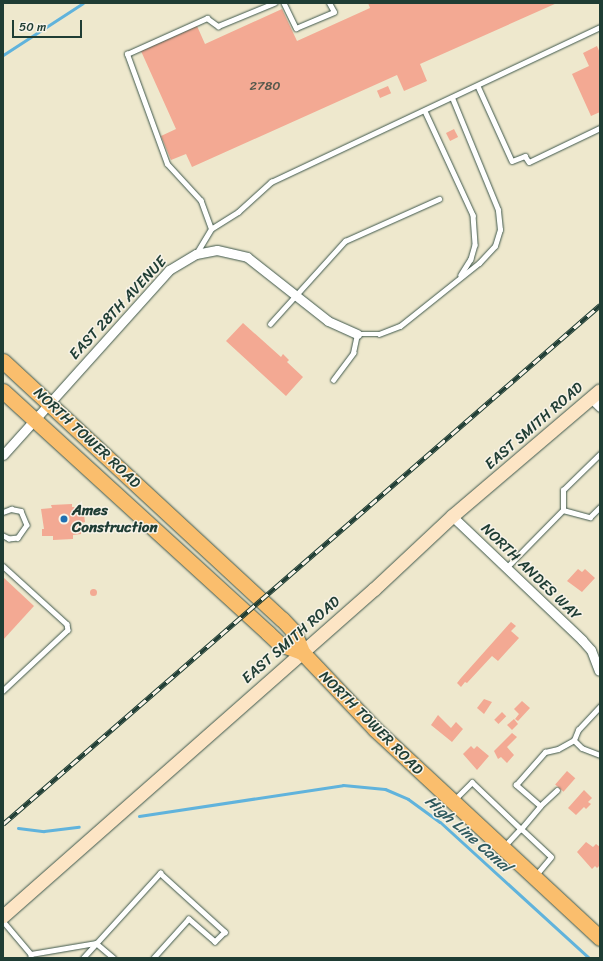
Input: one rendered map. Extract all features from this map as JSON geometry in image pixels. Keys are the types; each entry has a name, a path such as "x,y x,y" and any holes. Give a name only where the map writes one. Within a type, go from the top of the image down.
{"main road":[{"name":"NORTH TOWER ROAD","path":"3,361 282,618 294,632 302,652 375,729 502,849 600,938"},
{"name":"NORTH TOWER ROAD","path":"3,391 280,644 302,652"}],"street":[{"name":"EAST 28TH AVENUE","path":"5,450 35,420 169,270 196,254 217,250 242,255 256,262 328,321 357,334"},
{"name":"EAST SMITH ROAD","path":"3,916 302,652 452,516 597,398"},
{"name":"NORTH ANDES WAY","path":"452,516 582,640 591,650 599,675"}],"lane":[{"path":"211,229 201,201 167,164 127,54 207,18 218,26 274,3"},
{"path":"284,3 296,28 334,12 330,3"},
{"path":"196,254 211,229 238,212 271,182 425,111 600,27"},
{"path":"478,86 512,161 525,156 529,162 600,128"},
{"path":"333,380 353,353 357,334 379,334 400,326 460,278 495,246 500,230 498,210 452,98"},
{"path":"425,111 473,215 475,245 471,259 460,278"},
{"path":"270,324 345,241 439,199"},
{"path":"506,568 563,510 563,490 600,454"},
{"path":"563,510 590,517 600,507"},
{"path":"3,536 9,539 18,538 27,526 21,512 4,509"},
{"path":"3,566 67,624 68,630 3,691"},
{"path":"540,806 516,785 545,752 558,749 574,740 578,730 600,706"},
{"path":"574,740 582,748 600,755"},
{"path":"452,802 472,782 551,858 534,878"},
{"path":"502,849 540,806 557,790"},
{"path":"83,958 160,873 225,932 215,942 189,919 154,958"},
{"path":"3,921 31,956 96,943"},
{"path":"96,943 114,958"}],"building":[{"path":"368,3 557,3 420,64 427,81 404,91 397,75 192,167 186,154 171,160 161,136 176,129 141,51 197,26 205,44 282,9 297,41 370,8"},
{"path":"597,46 600,53 600,112 591,116 572,74 589,66 583,53"},
{"path":"388,86 391,93 380,98 377,91"},
{"path":"454,129 458,137 450,141 446,133"},
{"path":"243,323 281,357 283,354 289,360 287,362 303,377 286,396 226,341"},
{"name":"Ames Construction","path":"72,504 72,507 80,507 80,514 84,514 85,522 81,523 81,534 73,535 73,539 53,540 53,536 42,536 42,529 44,529 41,509 52,508 51,505"},
{"path":"578,569 582,572 585,569 595,578 582,592 567,581"},
{"path":"3,577 34,606 3,640"},
{"path":"93,589 96,592 93,595 90,592"},
{"path":"511,622 516,626 511,631 519,638 498,661 492,656 467,683 465,682 461,687 457,683"},
{"path":"484,699 492,702 484,714 477,708"},
{"path":"522,701 530,708 518,721 515,719 519,714 514,709"},
{"path":"502,712 506,716 498,724 494,720"},
{"path":"438,715 451,728 456,722 463,729 452,742 431,725"},
{"path":"514,719 518,724 512,730 507,725"},
{"path":"512,733 517,737 507,747 514,755 507,763 501,757 498,759 494,751"},
{"path":"471,746 474,749 477,746 489,756 477,770 463,754"},
{"path":"567,771 575,778 563,792 555,785"},
{"path":"584,790 592,798 588,802 591,804 586,809 584,807 576,815 568,808"},
{"path":"586,842 593,847 596,844 600,847 600,865 597,868 595,866 592,869 577,852"}],"waterway":[{"name":"High Line Canal","path":"3,55 83,3"},
{"name":"High Line Canal","path":"139,816 343,785 385,789 408,799 440,822 589,958"},
{"name":"High Line Canal","path":"18,828 44,831 79,827"}],"railway":[{"path":"3,824 600,305"}],"place":[{"name":"Ames Construction","path":"64,519"}]}
